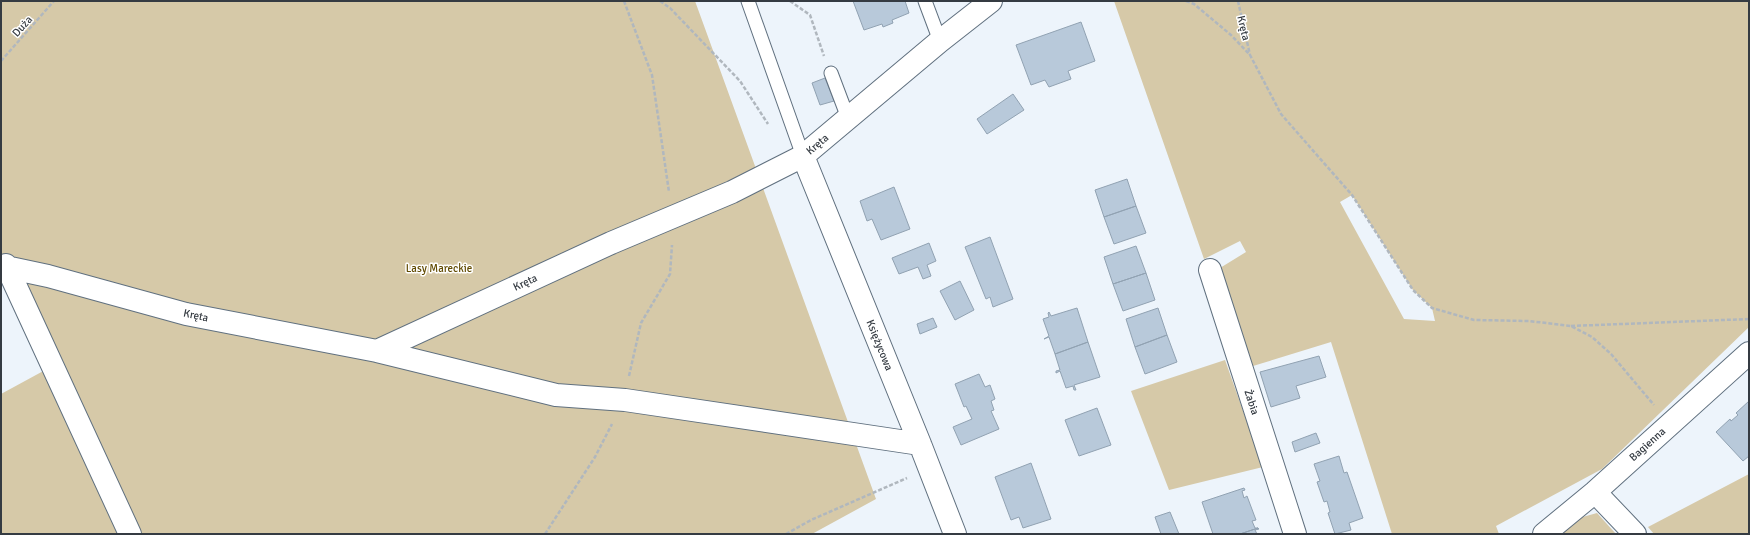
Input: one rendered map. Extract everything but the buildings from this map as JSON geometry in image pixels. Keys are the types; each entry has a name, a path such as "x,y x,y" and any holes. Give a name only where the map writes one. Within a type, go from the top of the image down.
{"street":[{"name":"Kręta","path":"3,266 186,314 377,351 610,243 732,192 798,159 940,41 991,1"},
{"name":"Księżycowa","path":"798,159 920,444 955,534"},
{"path":"3,266 130,534"},
{"name":"Żabia","path":"1210,270 1295,534"},
{"path":"377,351 556,395 624,400 920,444"},
{"name":"Bagienna","path":"1544,534 1595,492 1749,353"},
{"path":"1595,492 1636,534"}],"lane":[{"path":"748,1 798,159"},
{"path":"925,1 940,41"},
{"path":"830,73 848,118"}],"path":[{"name":"Duża","path":"1,61 54,1"},
{"path":"624,1 652,74 673,216"},
{"path":"660,1 670,8 740,81 798,159"},
{"path":"790,1 810,15 830,73"},
{"path":"1186,1 1194,4 1231,35 1250,55 1281,114 1352,195 1413,290 1432,308 1474,320 1529,321 1571,326 1749,320"},
{"name":"Kręta","path":"1238,1 1250,55"},
{"path":"1571,326 1592,337 1611,354 1633,379 1669,425"},
{"path":"786,534 811,520 929,468"}],"green space":[{"name":"Lasy Mareckie","path":"1,1 695,1 876,499 812,534 1,534 1,394 47,369 1,277"},
{"path":"1114,1 1749,1 1749,327 1602,469 1496,526 1499,534 1392,534 1331,342 1253,366 1220,268 1246,252 1240,241 1204,259","holes":["1352,195 1413,290 1432,308 1435,321 1404,319 1340,202"]},
{"path":"1225,360 1263,467 1169,490 1131,391"},
{"path":"1749,474 1749,534 1654,534 1648,527"},
{"path":"1597,513 1616,534 1560,534 1579,518"}]}
